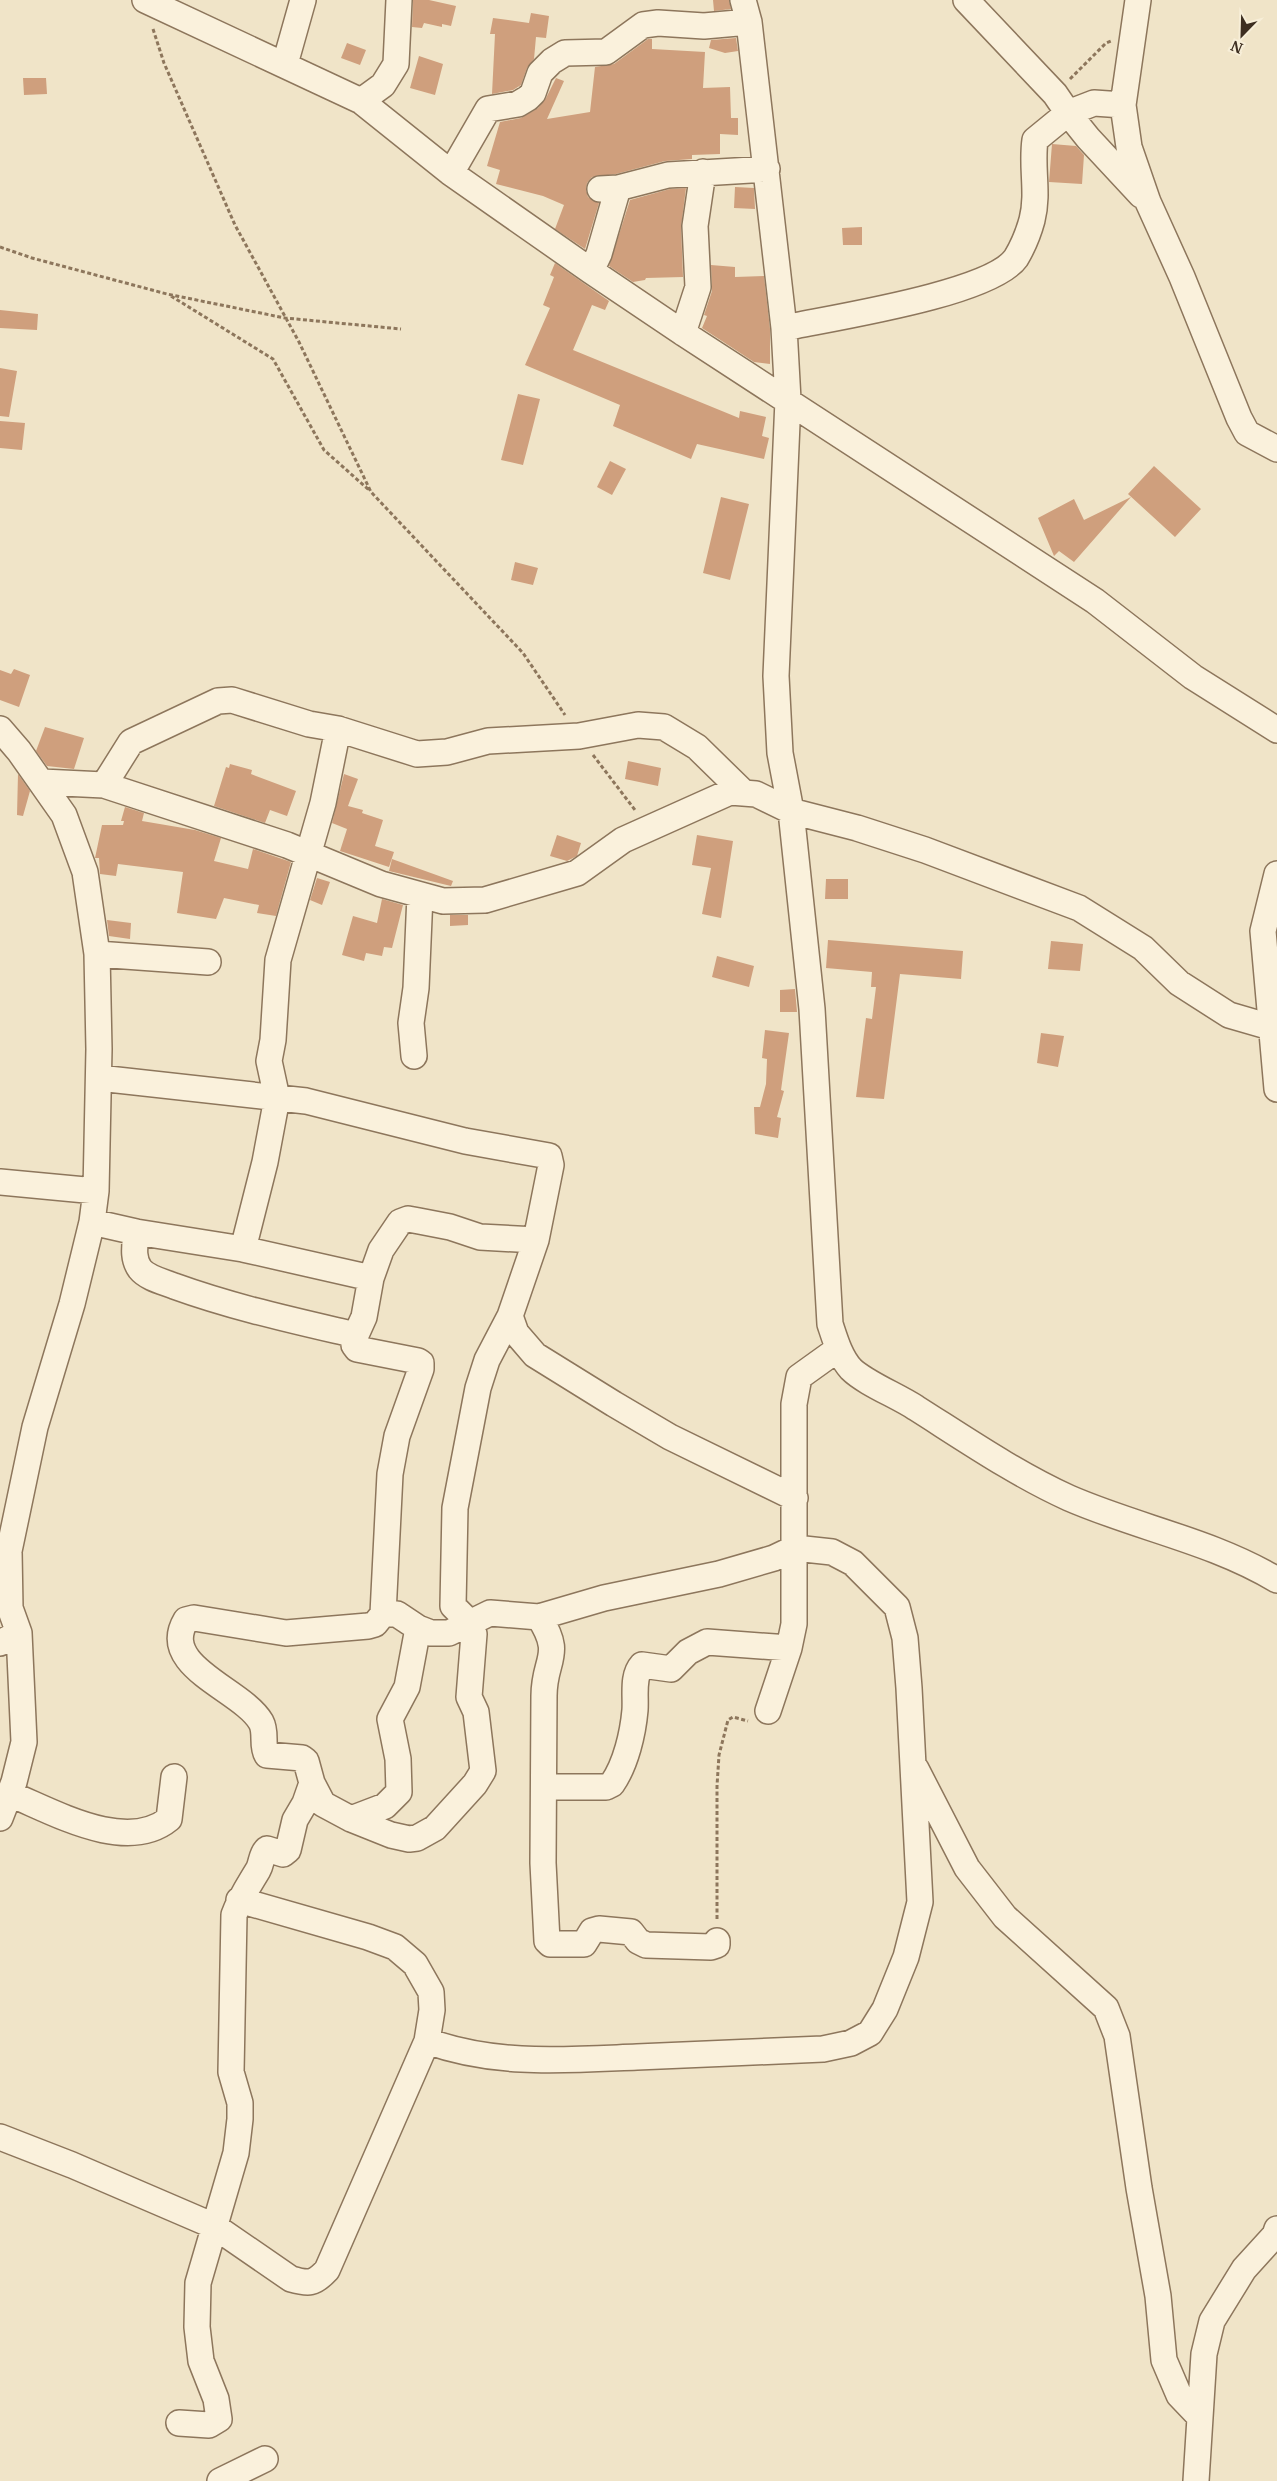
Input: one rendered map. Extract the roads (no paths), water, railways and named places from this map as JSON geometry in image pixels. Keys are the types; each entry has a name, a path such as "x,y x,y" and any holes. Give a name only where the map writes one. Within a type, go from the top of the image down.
{"street":[{"path":"145,0 361,101 451,173 591,271 1095,601 1193,677 1277,730"},
{"path":"285,64 303,0"},
{"path":"361,101 383,85 396,64 399,0"},
{"path":"966,0 1062,103 1148,202"},
{"path":"1138,0 1122,105 1129,147 1148,202 1182,277 1239,418 1247,433 1277,449"},
{"path":"451,173 488,109 518,104 528,98 533,93 540,73 552,60 565,53 606,52 643,25 658,23 704,26 746,11 767,169 784,328 788,400 776,676 780,753 791,811 812,1009 830,1324 838,1349 851,1369 858,1374 972,1445 1069,1498 1248,1562 1277,1580"},
{"path":"1062,103 1122,105"},
{"path":"784,328 943,295 993,276 1015,259 1032,220 1036,192 1032,157 1035,140 1062,103"},
{"path":"591,271 599,254 609,188 668,175 767,169"},
{"path":"683,333 698,287 695,226 703,172"},
{"path":"104,785 131,742 218,701 232,700 309,724 338,729 417,754 447,752 488,741 579,736 638,725 664,727 697,748 742,791"},
{"path":"0,729 20,751 64,815 85,872 97,954 98,1078 96,1191 92,1222 72,1304 41,1404 11,1487 9,1551 10,1638 24,1742 10,1794 0,1818"},
{"path":"243,1249 265,1162 277,1098 269,1061 274,1040 278,960 322,803 338,729"},
{"path":"42,782 104,785 212,819 308,853 381,884 443,901 485,900 576,873 623,840 730,792 742,791 756,794 791,811 857,828 917,848 1079,908 1143,948 1179,983 1229,1015 1274,1028"},
{"path":"1277,874 1263,932 1274,1028 1277,1089"},
{"path":"414,1056 411,1023 416,988 420,895"},
{"path":"97,954 208,962"},
{"path":"98,1078 306,1101 465,1141 549,1156 550,1165 536,1240 510,1316 487,1360 478,1388 455,1508 453,1606 471,1624 474,1634 469,1697 476,1712 483,1771 481,1776 435,1828 417,1838 400,1838 351,1819 323,1804 312,1783 306,1761 302,1758 267,1755 264,1749 265,1733 261,1722 253,1712 200,1671 182,1652 179,1638 182,1626 186,1620 194,1618 294,1633 375,1624 383,1614 390,1474 397,1436 420,1369 418,1361 357,1349 354,1345 355,1337 364,1317 371,1278 381,1250 400,1222 408,1219 450,1227 480,1237 536,1240"},
{"path":"0,1182 96,1191"},
{"path":"92,1222 136,1232 243,1249 371,1278"},
{"path":"136,1232 134,1254 141,1271 160,1281 249,1311 351,1334 355,1337"},
{"path":"510,1316 516,1333 534,1355 670,1437 795,1498"},
{"path":"768,1711 789,1648 794,1624 794,1404 799,1377 838,1349"},
{"path":"383,1614 397,1614 418,1628 431,1633 449,1633 490,1614 539,1617 604,1598 718,1574 774,1558 795,1548 832,1552 854,1563 897,1607 905,1638 914,1764 920,1902 906,1956 885,2009 870,2033 851,2043 823,2049 532,2061 478,2056 455,2051 427,2041"},
{"path":"539,1617 552,1640 552,1652 544,1684 547,1941 550,1944 584,1944 592,1931 599,1929 631,1932 643,1944 711,1947 717,1945 718,1941"},
{"path":"351,1819 385,1806 398,1792 398,1759 390,1718 406,1687 418,1628"},
{"path":"544,1787 606,1787 612,1784 626,1751 635,1710 635,1687 638,1669 642,1665 672,1669 688,1652 707,1642 789,1648"},
{"path":"914,1764 967,1868 1004,1917 1106,2008 1117,2036 1139,2188 1158,2296 1164,2360 1179,2395 1200,2417"},
{"path":"10,1794 95,1828 137,1834 159,1827 169,1819 174,1777"},
{"path":"178,2423 209,2425 219,2419 216,2399 200,2361 197,2327 198,2283 236,2154 240,2119 240,2104 231,2072 234,1915 239,1900 259,1868 264,1851 267,1849 283,1854 288,1850 295,1820 305,1802 312,1783"},
{"path":"0,2137 214,2226 291,2279 304,2283 318,2281 327,2270 427,2041 432,2010 431,1992 416,1964 395,1947 368,1937 239,1900"},
{"path":"1196,2481 1204,2354 1212,2321 1244,2269 1275,2235 1277,2229"},
{"path":"220,2481 265,2459"}]}
